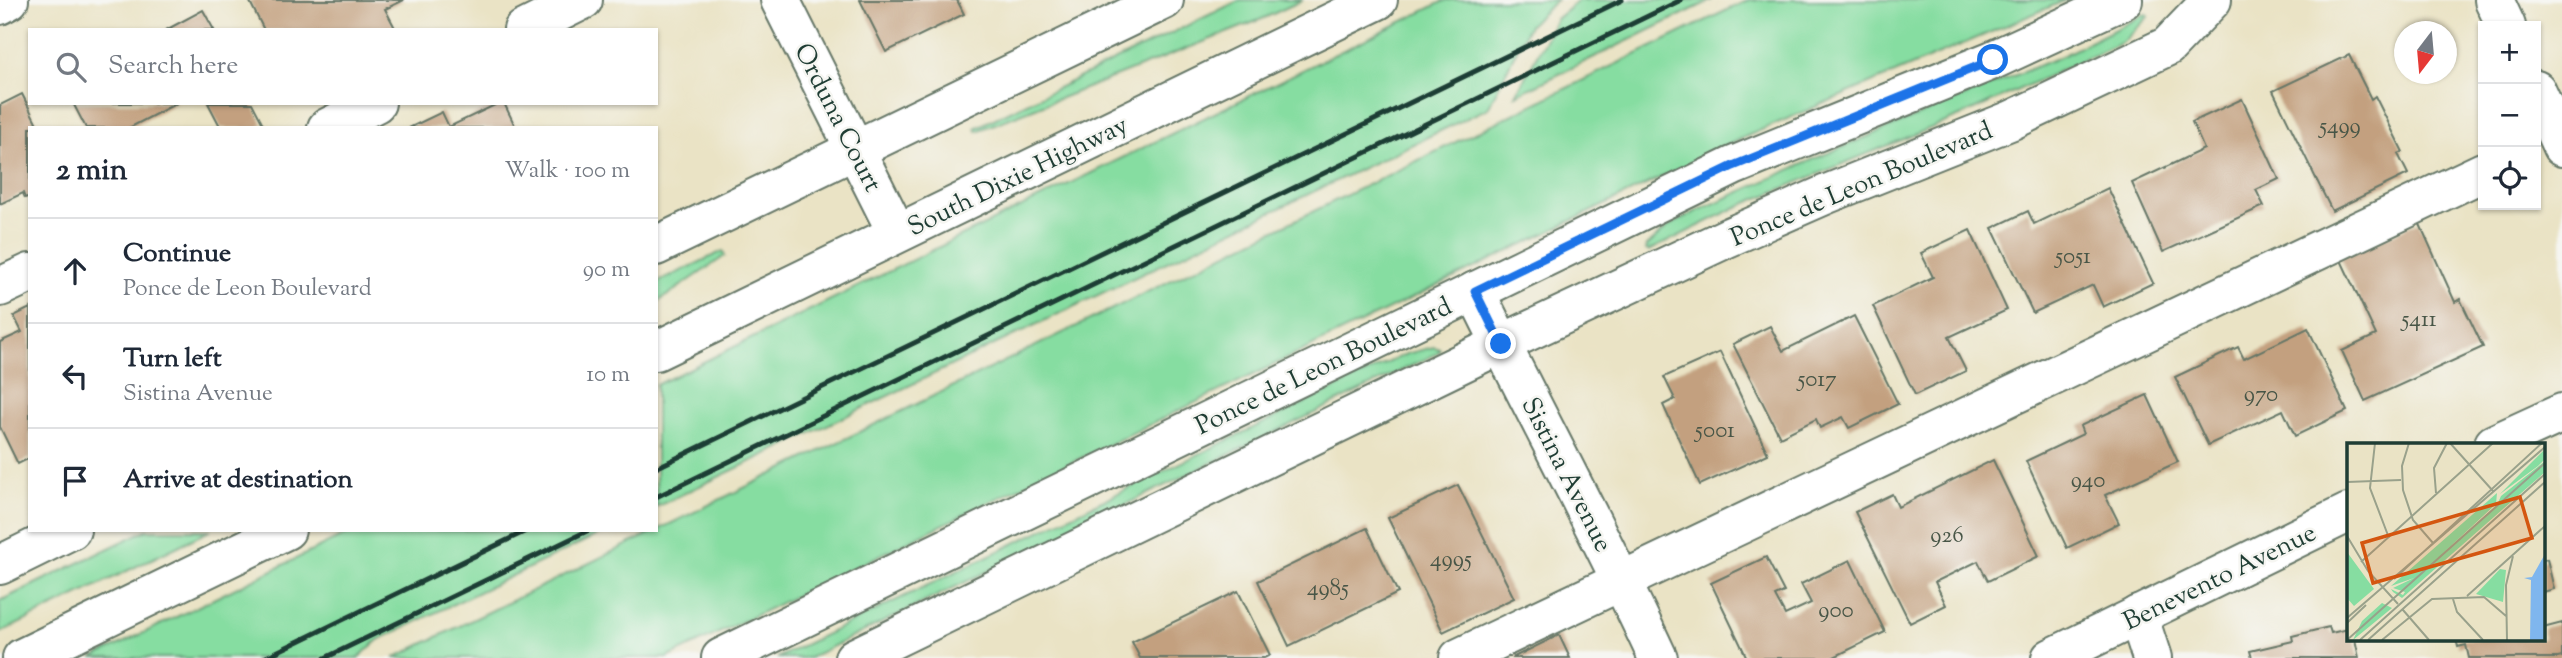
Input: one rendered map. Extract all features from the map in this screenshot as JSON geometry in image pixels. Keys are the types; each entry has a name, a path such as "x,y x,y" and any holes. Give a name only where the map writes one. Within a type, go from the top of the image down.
{"main road":[{"path":"0,5 9,0"},
{"path":"527,28 583,0"},
{"name":"Orduna Court","path":"780,0 897,233"},
{"path":"658,245 1164,0"},
{"name":"South Dixie Highway","path":"658,350 1378,0"},
{"name":"Ponce de Leon Boulevard","path":"721,658 1733,166 1993,60 2123,0"},
{"name":"Ponce de Leon Boulevard","path":"854,658 1501,344 1727,238 1827,194 2012,120 2168,46 2212,0"},
{"path":"2494,0 2504,21"},
{"path":"331,126 372,105"},
{"path":"2541,107 2552,145"},
{"path":"1459,658 2478,174"},
{"path":"0,287 28,274"},
{"name":"Sistina Avenue","path":"1475,291 1622,580 1658,658"},
{"path":"2496,443 2562,413"},
{"name":"Benevento Avenue","path":"2051,658 2347,513"},
{"path":"0,565 67,532"},
{"path":"22,658 282,532"},
{"path":"2138,615 2152,658"}],"green space":[{"path":"1240,0 1303,0 1262,19 977,131 975,128"},
{"path":"1446,0 1557,0 1529,25 1488,108 658,506 658,384"},
{"path":"1579,0 1712,0 1516,95 1556,19"},
{"path":"1748,0 2066,0 1747,136 667,658 394,658"},
{"path":"2145,14 2149,15 2148,17 2123,42 1965,114 1737,207 1649,251 1646,250 1669,226 1697,211 1821,156 2064,55"},
{"path":"723,251 725,256 658,302 658,282"},
{"path":"1434,347 1440,349 1438,353 809,658 777,658 1406,354"},
{"path":"142,532 207,532 0,633 0,601"},
{"path":"351,532 604,532 378,640 358,658 92,658"}],"building":[{"path":"249,0 404,0 385,9 395,28 263,28"},
{"path":"860,0 957,0 964,14 886,52"},
{"path":"203,10 213,28 170,28"},
{"path":"2349,55 2371,99 2375,96 2403,152 2398,154 2408,174 2332,211 2273,91"},
{"path":"22,94 38,126 28,126 28,197 25,198 23,193 0,204 0,105"},
{"path":"2242,99 2279,179 2256,190 2264,206 2163,252 2132,183 2204,149 2192,122"},
{"path":"74,105 173,105 133,126 85,126"},
{"path":"209,105 253,105 263,124 260,126 220,126"},
{"path":"495,105 505,105 515,126 451,126"},
{"path":"442,112 449,126 413,126"},
{"path":"2108,188 2153,283 2103,307 2093,285 2033,313 1992,228 2028,211 2034,224"},
{"path":"2419,222 2455,302 2460,299 2483,347 2365,401 2342,351 2376,335 2340,258"},
{"path":"1970,230 2007,310 1949,337 1966,371 1915,395 1873,306 1933,277 1921,253"},
{"path":"28,309 28,459 18,464 0,427 0,342 22,332 14,316"},
{"path":"1854,316 1898,404 1849,428 1843,417 1820,428 1816,419 1780,437 1733,344 1770,326 1783,351"},
{"path":"2308,328 2347,411 2295,436 2283,410 2208,445 2175,377 2238,347 2244,359"},
{"path":"1720,352 1768,454 1700,485 1663,405 1675,399 1664,377"},
{"path":"2147,395 2178,462 2105,495 2119,523 2067,548 2026,461 2083,434 2080,426"},
{"path":"1993,460 2039,556 1988,581 1978,561 1935,582 1946,605 1910,623 1855,512 1892,494 1898,507"},
{"path":"1458,485 1514,598 1443,632 1388,518"},
{"path":"1367,528 1398,593 1289,646 1258,581"},
{"path":"1766,557 1784,592 1775,596 1785,615 1811,603 1801,584 1850,560 1885,632 1832,658 1747,658 1711,583"},
{"path":"2547,559 2554,589 2544,592 2544,560"},
{"path":"1238,591 1270,655 1264,658 1140,658 1132,642"},
{"path":"2562,623 2562,657 2469,658 2466,645 2458,647 2456,640 2544,640 2544,628"},
{"path":"2329,627 2331,633 2347,629 2347,640 2355,640 2359,658 2252,658 2250,651 2293,641 2292,636"},
{"path":"1559,635 1570,658 1512,658"}],"railway":[{"path":"658,467 1622,0"},
{"path":"658,496 1681,0"},
{"path":"264,658 524,532"},
{"path":"325,658 585,532"}],"route":[{"path":"1501,344 1475,291 1733,166 1993,60"}]}
